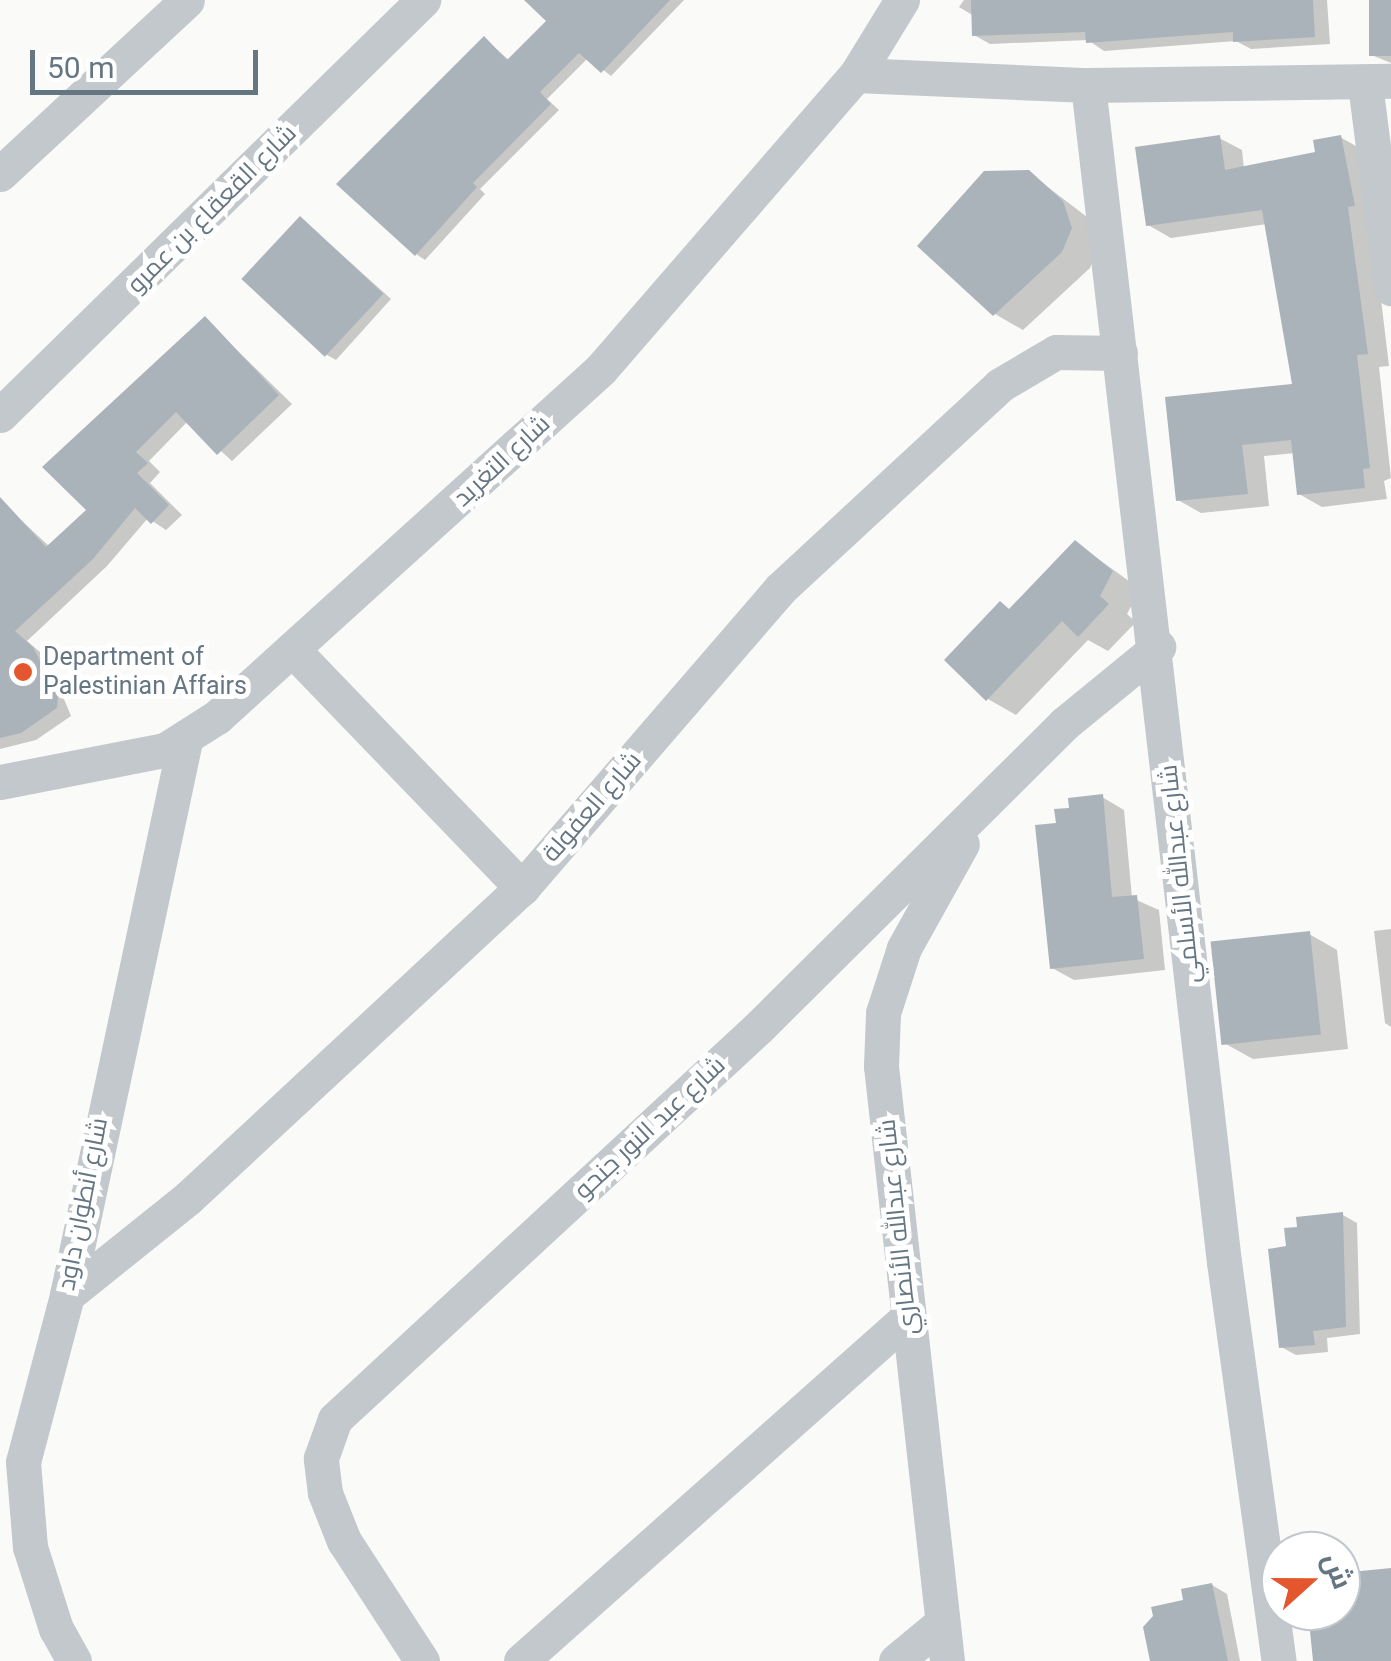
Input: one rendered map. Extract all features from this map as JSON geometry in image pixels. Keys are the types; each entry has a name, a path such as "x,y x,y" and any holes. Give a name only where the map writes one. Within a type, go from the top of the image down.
{"street":[{"name":"شارع القعقاع بن عمرو","path":"0,415 423,0"},
{"name":"شارع التغريد","path":"0,782 127,761 185,741 601,369 856,75 902,0"},
{"path":"0,174 175,3"},
{"path":"856,75 1088,86 1378,83 1391,288"},
{"name":"شارع عبدالله الأسلمي","path":"1088,86 1158,647 1191,987 1279,1661"},
{"name":"شارع العفولة","path":"66,1295 188,1198 522,888 780,590 1000,385 1056,352 1120,353"},
{"name":"شارع عبد النور جنحو","path":"422,1661 344,1542 325,1492 321,1458 335,1419 632,1147 980,814 1064,724 1158,647"},
{"path":"292,648 522,888"},
{"name":"شارع أنطوان داود","path":"74,1661 41,1585 24,1502 30,1424 66,1295 185,741"},
{"name":"شارع عبدالله الأنصاري","path":"947,1661 881,1066 884,1013 904,948 980,814"},
{"path":"521,1661 907,1318"},
{"path":"896,1661 942,1623"}],"building":[{"path":"524,0 670,0 601,73 579,53 540,92 551,104 473,183 477,187 415,256 336,184 484,36 507,60 546,21"},
{"path":"971,0 1313,0 1315,37 1233,42 1233,32 1086,43 1085,32 972,36"},
{"path":"1369,0 1391,0 1391,56 1369,56"},
{"path":"1220,135 1225,170 1315,152 1313,140 1341,135 1355,206 1348,207 1368,354 1357,355 1370,468 1363,469 1365,488 1297,495 1291,440 1242,445 1248,494 1176,501 1165,397 1292,384 1262,210 1146,226 1135,147"},
{"path":"1029,170 1063,201 1072,228 1062,252 993,316 917,246 984,171"},
{"path":"300,216 383,294 325,357 241,279"},
{"path":"205,316 279,395 217,455 176,412 136,452 148,463 137,473 169,505 151,524 135,508 93,559 15,631 33,647 58,696 57,708 21,733 0,738 0,497 46,547 86,510 42,467"},
{"path":"1075,540 1113,571 1100,596 1109,604 1078,637 1062,621 986,701 944,660 1000,601 1009,609"},
{"path":"1103,794 1112,897 1137,895 1144,959 1050,969 1035,825 1056,823 1054,809 1069,808 1068,798"},
{"path":"1310,931 1321,1034 1221,1045 1211,941"},
{"path":"1343,1212 1346,1327 1313,1331 1315,1345 1279,1348 1268,1249 1286,1246 1284,1228 1297,1227 1296,1217"},
{"path":"1391,1568 1391,1661 1313,1661 1310,1631 1361,1631 1361,1571"},
{"path":"1212,1583 1228,1661 1150,1661 1143,1627 1153,1616 1151,1607 1183,1600 1181,1589"}],"place":[{"name":"Department of Palestinian Affairs","path":"23,672"}]}
